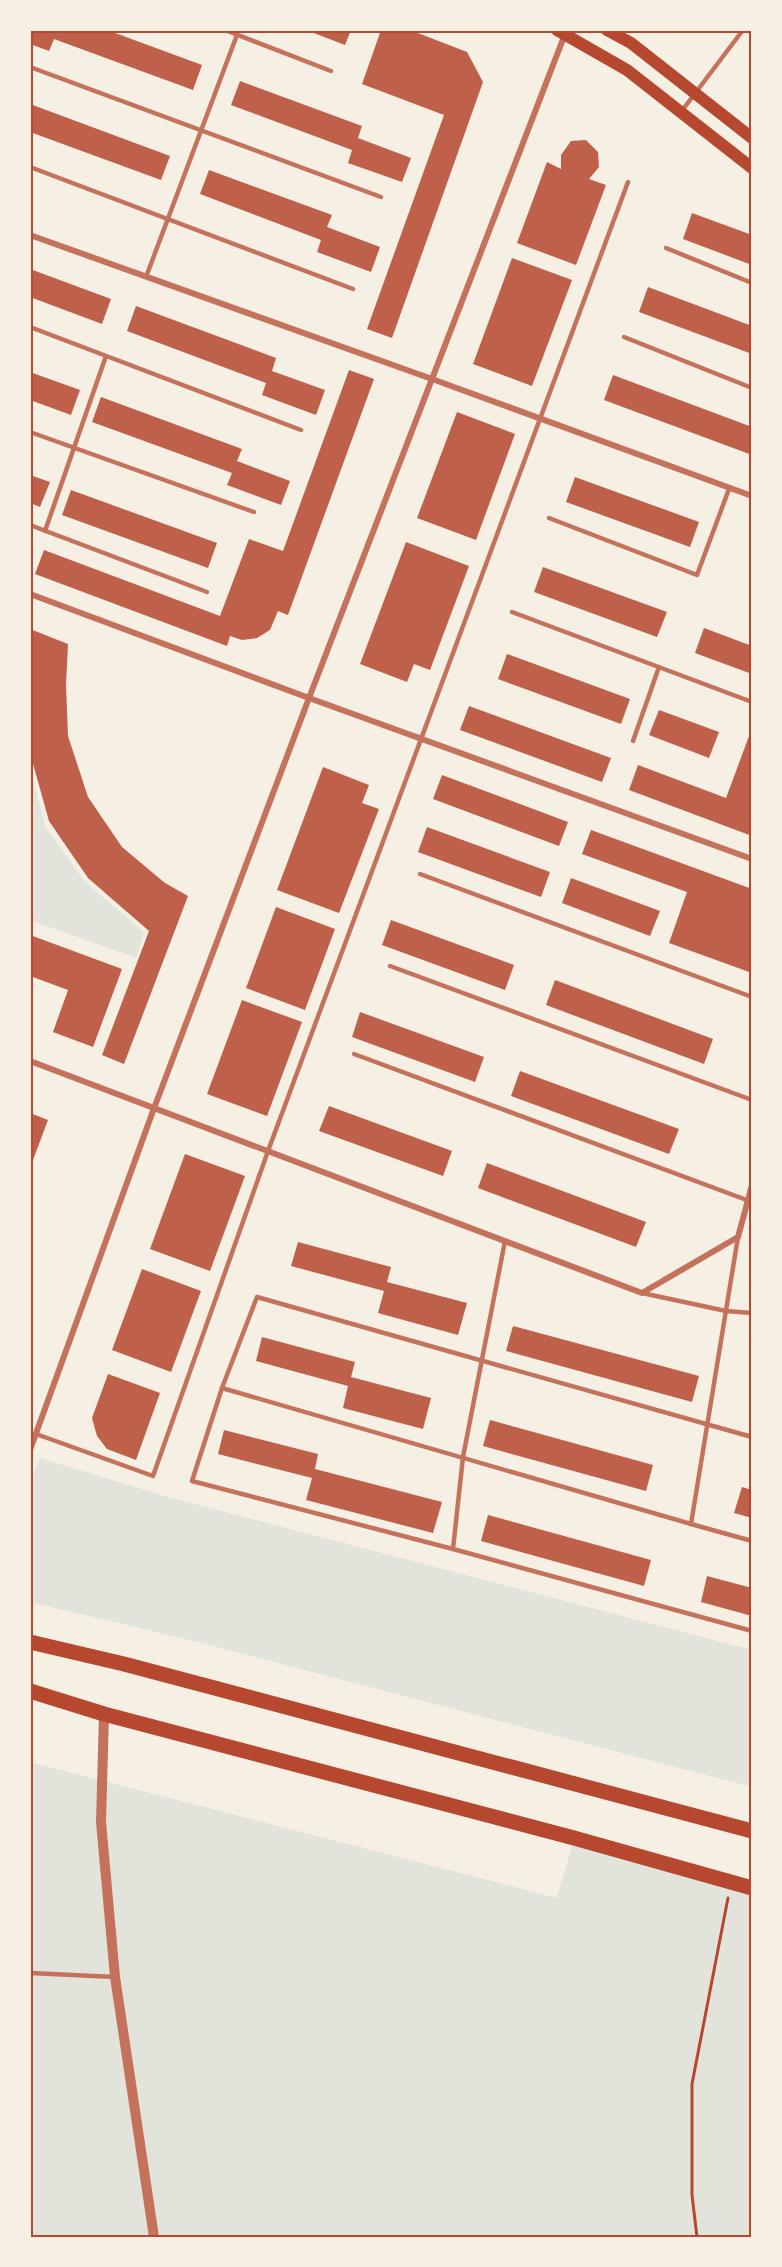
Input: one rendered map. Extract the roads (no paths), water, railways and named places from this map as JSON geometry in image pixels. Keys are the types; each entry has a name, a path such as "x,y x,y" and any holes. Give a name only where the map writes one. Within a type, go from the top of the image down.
{"main road":[{"path":"607,30 631,43 752,138"},
{"path":"563,31 627,70 752,168"},
{"path":"30,1642 124,1664 752,1831"},
{"path":"30,1691 104,1714 574,1838 752,1888"}],"street":[{"path":"30,1450 154,1108 563,31"},
{"path":"30,235 752,496"},
{"path":"30,594 752,859"},
{"path":"30,1061 642,1293 738,1237 750,1201 752,1185"},
{"path":"104,1714 101,1822 115,1977 154,2237"}],"lane":[{"path":"225,30 332,71"},
{"path":"681,112 743,30"},
{"path":"146,277 237,34"},
{"path":"30,67 381,197"},
{"path":"30,167 354,289"},
{"path":"36,1434 153,1476 268,1151 628,182"},
{"path":"666,248 752,282"},
{"path":"30,327 302,430"},
{"path":"624,337 752,388"},
{"path":"45,531 106,356"},
{"path":"30,432 254,512"},
{"path":"549,518 698,575 729,489"},
{"path":"30,525 207,592"},
{"path":"512,612 752,702"},
{"path":"633,741 659,667"},
{"path":"420,874 752,997"},
{"path":"390,966 752,1100"},
{"path":"354,1054 750,1201"},
{"path":"691,1524 738,1237"},
{"path":"453,1549 463,1457 505,1241"},
{"path":"642,1293 726,1311 752,1313"},
{"path":"752,1437 257,1297 222,1388 192,1481 453,1549 752,1631"},
{"path":"222,1388 752,1541"},
{"path":"30,1973 115,1977"}]}
